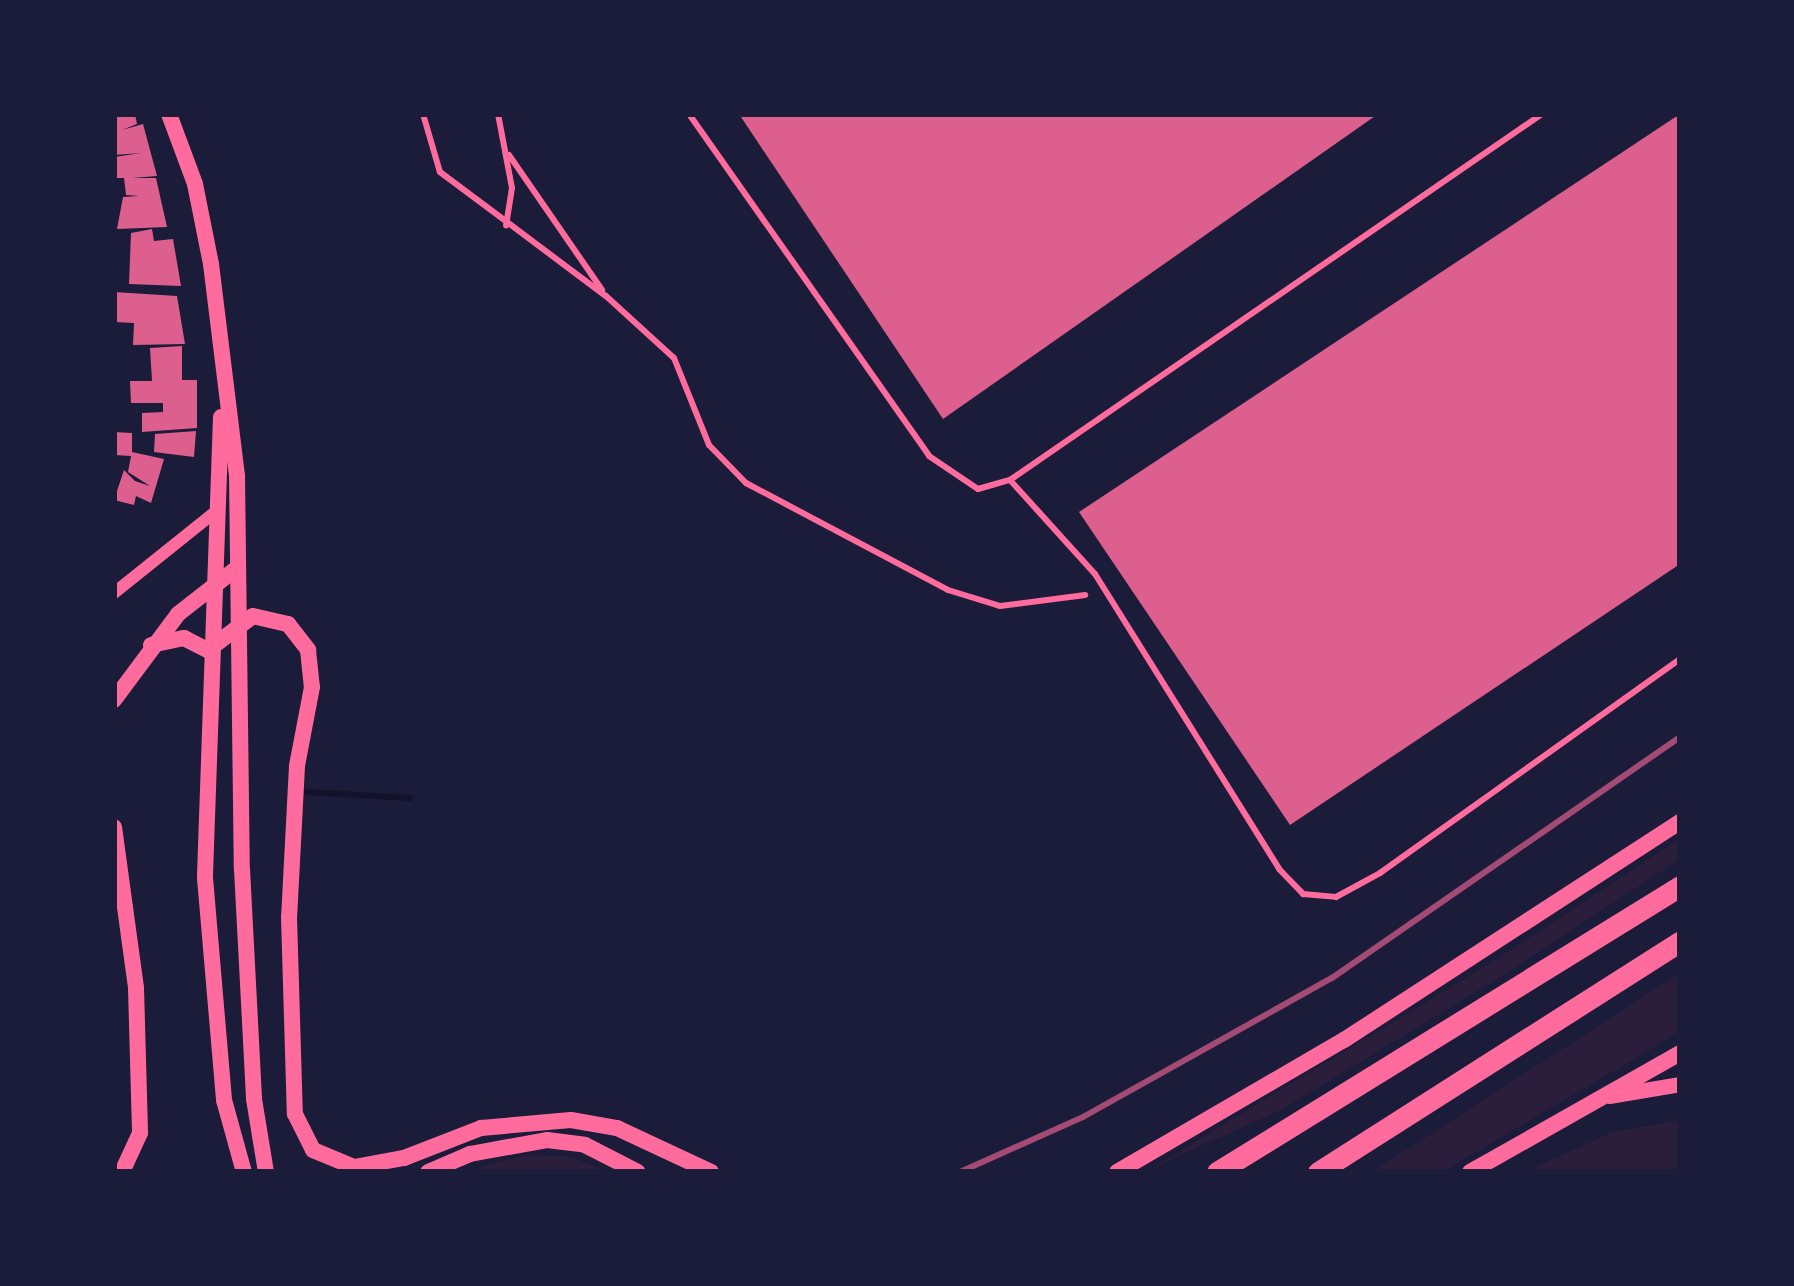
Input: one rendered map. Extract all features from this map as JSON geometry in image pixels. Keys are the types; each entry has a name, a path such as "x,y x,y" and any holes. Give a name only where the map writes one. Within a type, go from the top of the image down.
{"highway":[{"path":"1217,1172 1680,886"},
{"path":"1318,1172 1392,1129 1680,940"},
{"path":"1335,1172 1392,1129"}],"main road":[{"path":"169,114 200,204 237,476 241,847 254,1099 266,1172"},
{"path":"224,380 208,650 207,900 224,1100 244,1172"},
{"path":"114,700 151,645 212,585 237,568"},
{"path":"208,650 239,621 253,616 288,624 302,635 313,667 297,766 289,916 299,1130 340,1167 383,1163"},
{"path":"151,645 184,638 208,650"},
{"path":"1117,1172 1344,1040 1680,822"},
{"path":"114,827 136,988 140,1133 122,1172"},
{"path":"1469,1172 1680,1053"},
{"path":"361,1172 481,1127 572,1120 617,1128 712,1172"},
{"path":"428,1172 470,1154 547,1140 585,1145 638,1172"}],"street":[{"path":"114,593 215,512"},
{"path":"1606,1096 1680,1084"}],"lane":[{"path":"423,114 440,172 605,296 674,358 721,460 776,505 948,590 1000,606 1085,595"},
{"path":"497,114 509,155 605,296"},
{"path":"689,114 929,456 978,489 1010,480 1542,114"},
{"path":"506,226 509,155"},
{"path":"1010,480 1095,574 1279,869 1303,894 1336,897 1380,874 1680,659"}],"shaded area":[{"path":"1680,838 1680,859 1507,973 1281,1110 1152,1168 1497,959"},
{"path":"1680,973 1680,1030 1648,1051 1442,1172 1372,1172"},
{"path":"1680,1120 1680,1172 1524,1172 1613,1132"},
{"path":"524,1155 568,1156 609,1172 464,1172"}],"building":[{"path":"114,114 135,114 137,124 122,130 143,124 157,176 132,178 156,178 167,227 117,229 123,197 139,196 126,195 124,178 114,178 114,157 141,153 114,155"},
{"path":"739,114 1378,114 943,419"},
{"path":"1680,114 1680,564 1290,825 1079,512"},
{"path":"152,229 154,241 173,239 181,286 129,284 131,233"},
{"path":"114,292 177,296 185,344 133,345 134,323 114,322"},
{"path":"182,346 182,380 197,380 197,428 142,432 142,413 163,412 163,403 131,403 130,381 152,381 150,348"},
{"path":"196,431 194,457 154,452 155,434"},
{"path":"114,432 132,433 132,452 164,459 151,503 136,496 134,505 114,500 124,470 135,481 150,486 128,472 131,456 114,455"}],"waterway":[{"path":"307,792 410,798"}],"railway":[{"path":"960,1172 1083,1117 1332,978 1680,737"}]}
